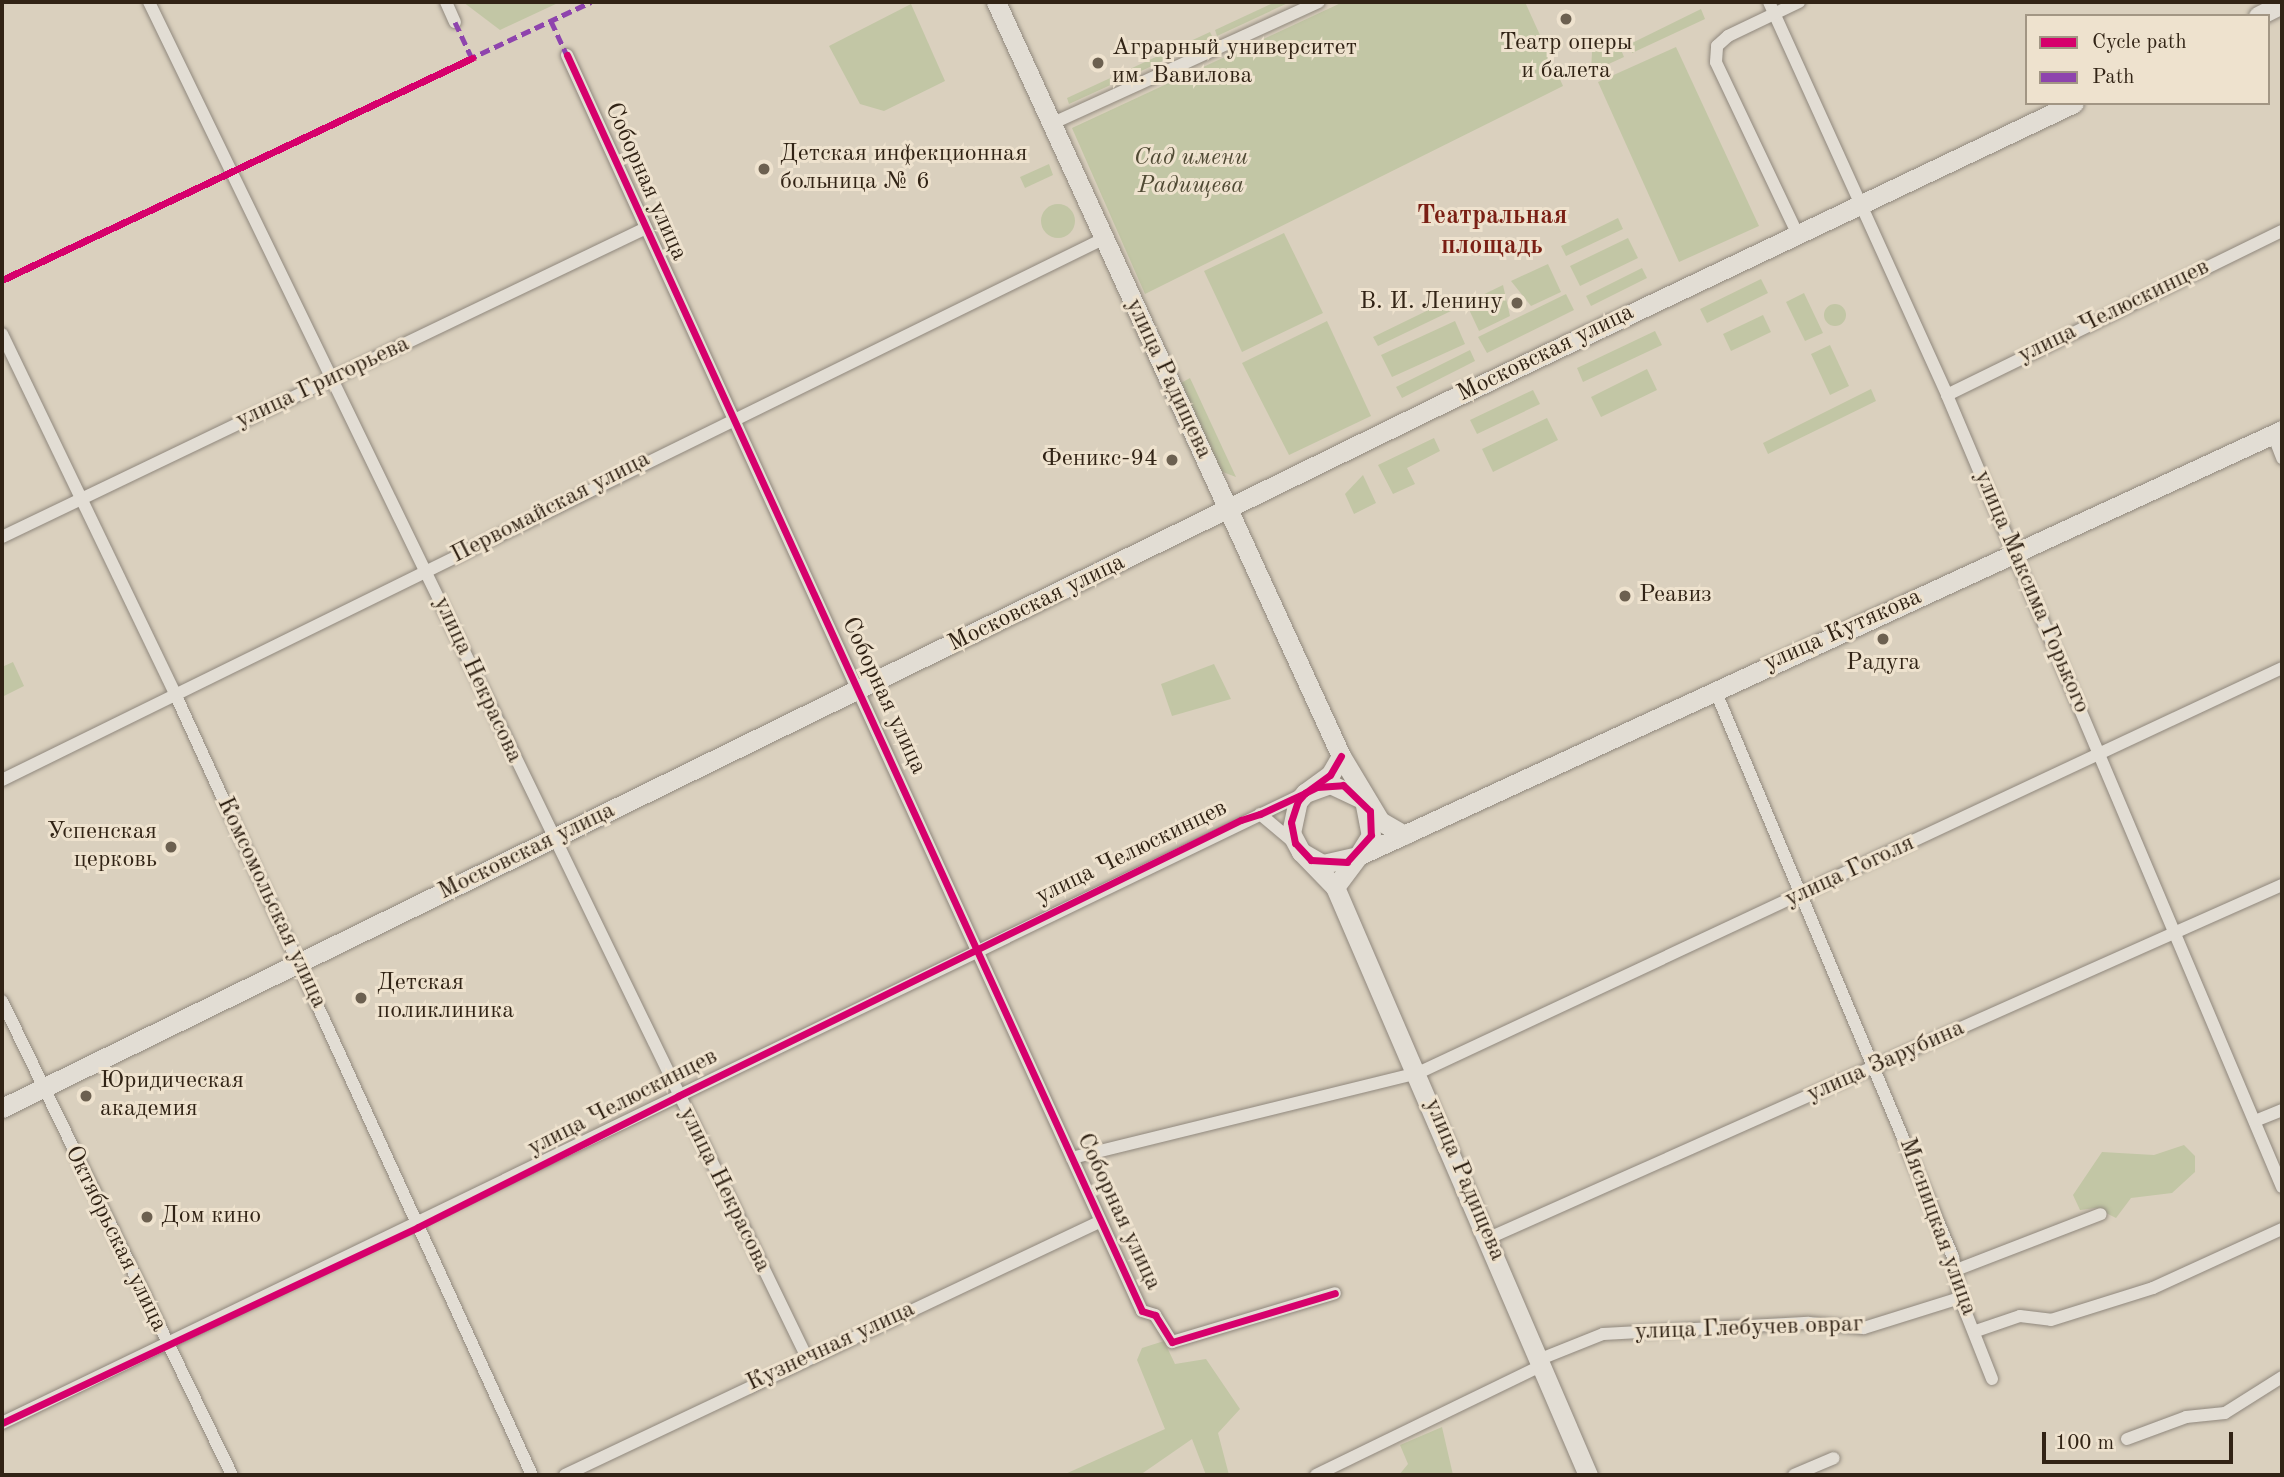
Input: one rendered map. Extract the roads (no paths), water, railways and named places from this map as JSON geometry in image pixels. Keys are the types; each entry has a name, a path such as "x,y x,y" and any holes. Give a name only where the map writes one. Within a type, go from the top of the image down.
{"street":[{"name":"улица Некрасова","path":"149,2 330,380 807,1358"},
{"path":"446,2 455,22"},
{"name":"улица Радищева","path":"996,2 1341,756 1364,800"},
{"path":"1051,124 1319,2"},
{"path":"1798,235 1716,62 1717,46 1728,36 1772,8 1799,2"},
{"path":"2262,14 2282,4"},
{"name":"улица Максима Горького","path":"1772,8 1947,394 2282,1187"},
{"name":"Соборная улица","path":"568,55 730,418 979,950 1099,1222 1142,1311 1155,1315 1172,1342 1335,1293"},
{"name":"Московская улица","path":"7,1102 43,1088 1229,510 2070,105"},
{"name":"улица Григорьева","path":"2,537 644,229"},
{"name":"улица Челюскинцев","path":"1947,394 2282,231"},
{"name":"Первомайская улица","path":"2,780 177,698 730,418 1103,239"},
{"name":"Комсомольская улица","path":"2,334 177,698 532,1475"},
{"path":"2277,432 2282,458"},
{"name":"улица Кутякова","path":"1357,856 2277,432"},
{"name":"улица Гоголя","path":"1418,1073 2282,668"},
{"name":"Мясницкая улица","path":"1715,690 1876,1066 1956,1270 1960,1298 1976,1331 1992,1379"},
{"path":"1301,852 1291,822 1305,793 1329,775 1341,756"},
{"path":"1305,793 1330,784 1364,800 1380,821 1404,835"},
{"name":"улица Челюскинцев","path":"2,1423 418,1227 678,1096 1305,793"},
{"path":"1260,814 1335,887 1371,835 1364,800"},
{"path":"1301,852 1335,865 1357,856"},
{"name":"улица Зарубина","path":"1489,1238 2282,885"},
{"name":"улица Радищева","path":"1335,887 1489,1238 1588,1475"},
{"name":"Октябрьская улица","path":"2,1001 166,1346 232,1475"},
{"path":"1072,1158 1418,1073"},
{"path":"2255,1121 2282,1110"},
{"path":"1956,1270 2101,1213"},
{"name":"Кузнечная улица","path":"565,1475 807,1358 1099,1222"},
{"path":"1976,1331 2020,1316 2051,1320 2153,1288 2282,1229"},
{"name":"улица Глебучев овраг","path":"1317,1475 1539,1363 1603,1334 1809,1323 1864,1328 1960,1298"},
{"path":"2127,1439 2186,1417 2225,1413 2282,1377"},
{"path":"1794,1475 1834,1458"}],"place":[{"name":"Театр оперы и балета","path":"1566,19"},
{"name":"Аграрный университет им. Вавилова","path":"1098,63"},
{"name":"Детская инфекционная больница № 6","path":"764,169"},
{"name":"В. И. Ленину","path":"1517,303"},
{"name":"Феникс-94","path":"1172,460"},
{"name":"Реавиз","path":"1625,596"},
{"name":"Радуга","path":"1883,639"},
{"name":"Успенская церковь","path":"171,847"},
{"name":"Детская поликлиника","path":"361,998"},
{"name":"Юридическая академия","path":"86,1096"},
{"name":"Дом кино","path":"147,1217"}],"district":[{"name":"Театральная площадь","path":"1492,232"}],"park label":[{"name":"Сад имени Радищева","path":"1191,173"}]}
